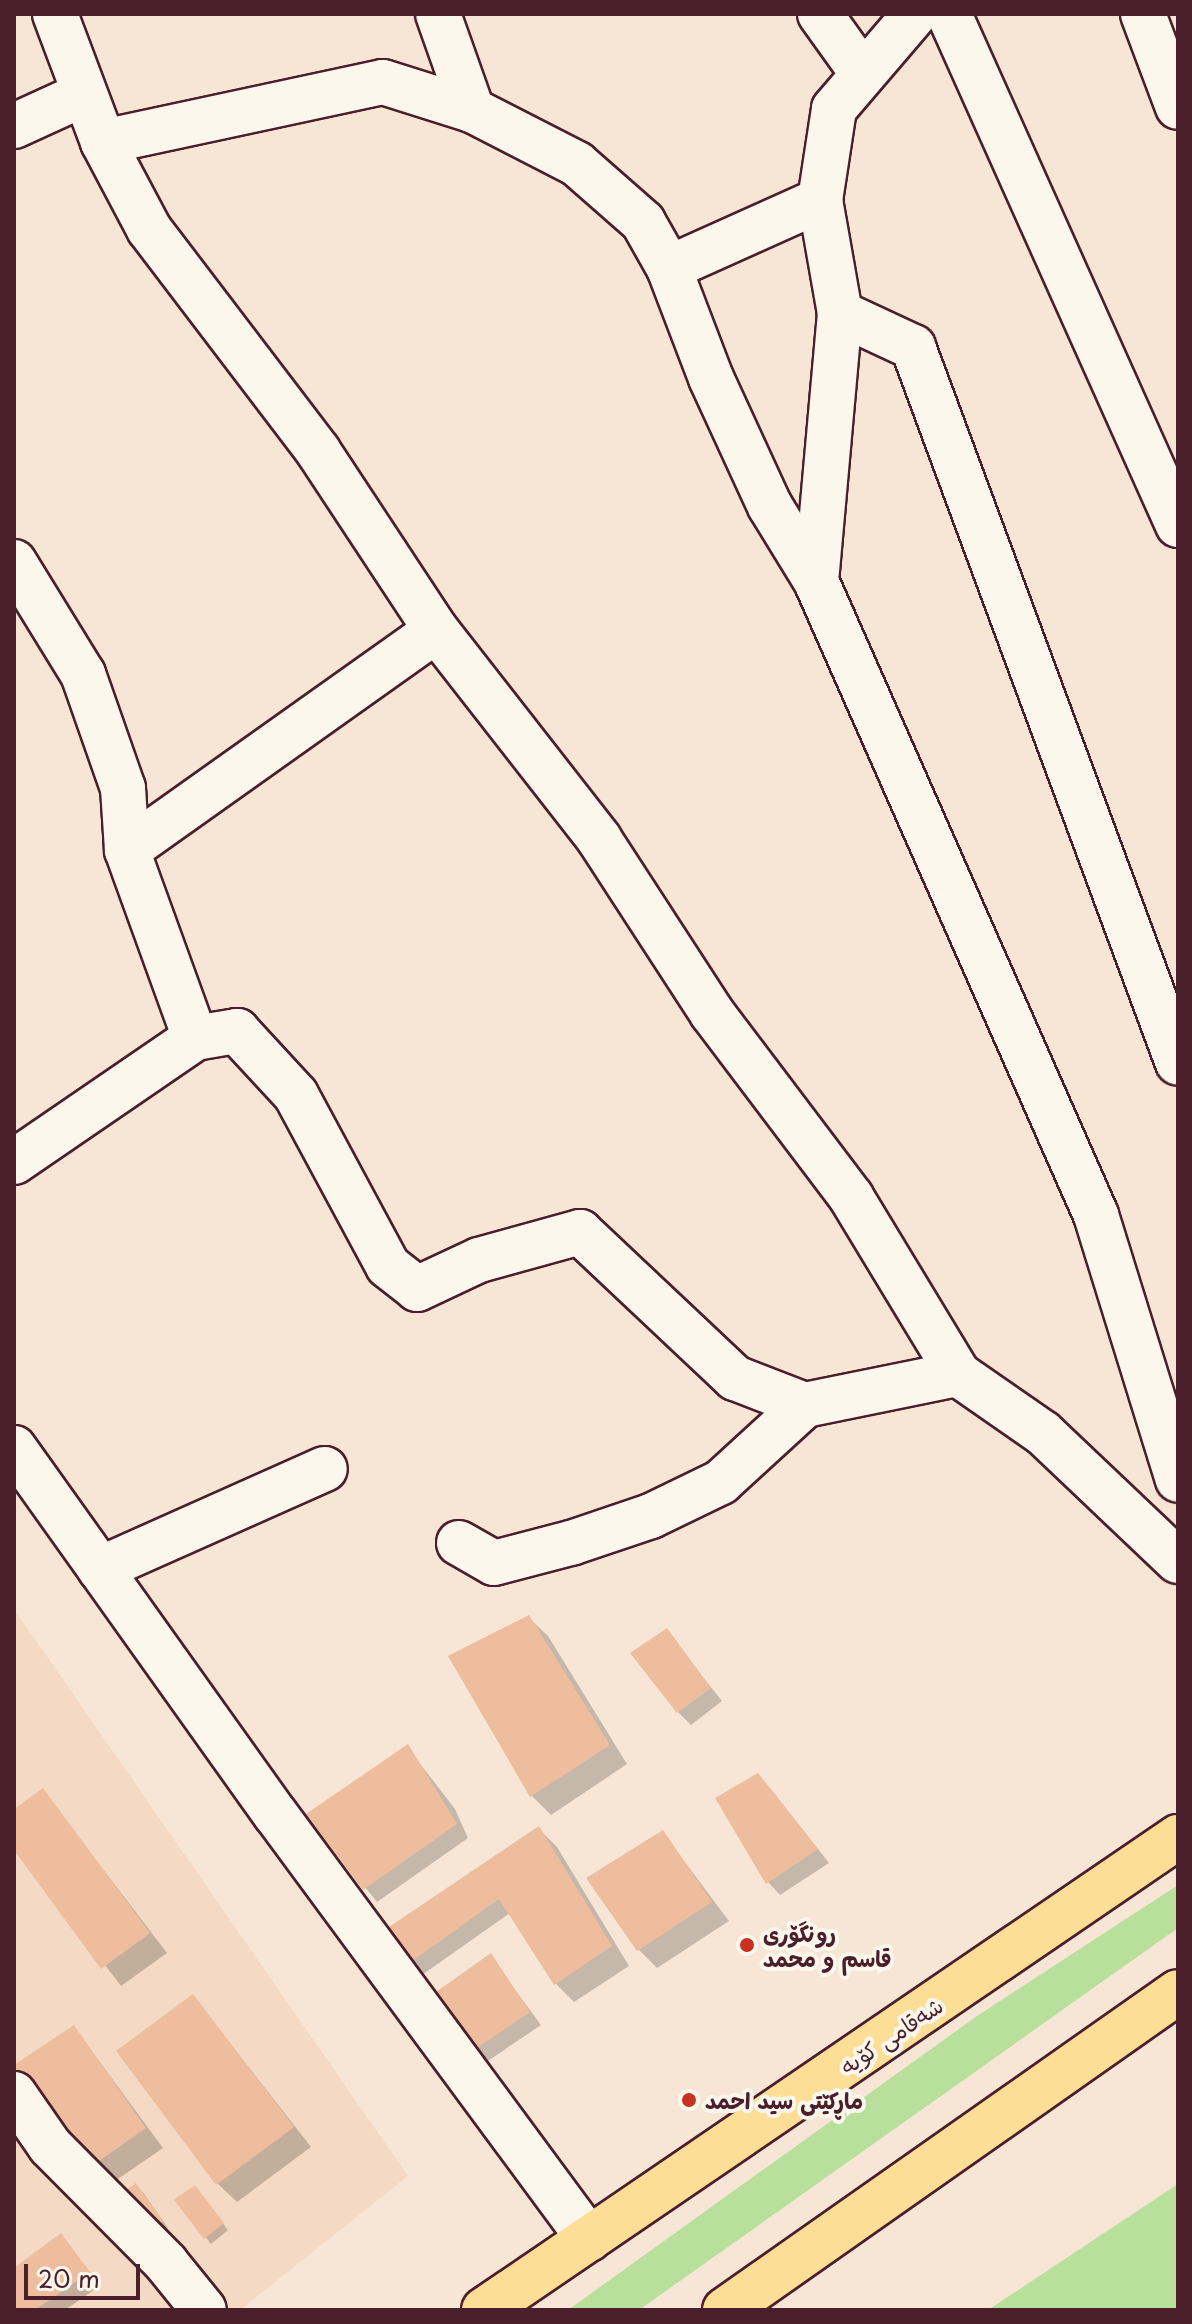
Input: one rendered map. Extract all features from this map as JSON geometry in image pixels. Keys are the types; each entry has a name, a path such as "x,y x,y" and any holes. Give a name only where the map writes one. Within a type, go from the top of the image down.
{"highway":[{"name":"شەقامی کۆیە","path":"484,2310 1178,1837"},
{"path":"725,2310 1178,1992"}],"street":[{"path":"55,14 103,142 149,229 318,451 436,630 599,839 712,1013 851,1197 958,1374 1043,1433 1178,1561"},
{"path":"438,14 472,110"},
{"path":"820,14 863,74"},
{"path":"816,581 840,313 820,200 834,109 915,14"},
{"path":"949,14 1178,525"},
{"path":"1143,14 1178,107"},
{"path":"103,142 383,82 472,110 577,164 643,222 669,268 711,378 770,506 816,581 1096,1215 1178,1480"},
{"path":"14,126 84,94"},
{"path":"669,268 820,200"},
{"path":"840,313 913,347 1178,1063"},
{"path":"14,562 83,674 123,788 127,850 195,1038"},
{"path":"127,850 436,630"},
{"path":"16,1155 195,1038 237,1031 296,1095 388,1266 417,1289 479,1260 580,1232 735,1378 805,1405"},
{"path":"459,1543 494,1563 651,1516 721,1482 805,1405 958,1374"},
{"path":"14,1448 589,2239"},
{"path":"100,1569 325,1469"},
{"path":"14,2094 50,2146 166,2263 204,2310"}],"shaded area":[{"path":"14,1609 408,2176 240,2310 14,2310"}],"green space":[{"path":"1178,1885 1178,1928 639,2310 568,2310 977,2016"},
{"path":"1178,2184 1178,2310 988,2310"}],"building":[{"path":"529,1615 610,1745 530,1797 448,1656"},
{"path":"667,1628 711,1688 677,1713 630,1653"},
{"path":"408,1744 457,1824 363,1890 306,1814"},
{"path":"758,1773 818,1849 766,1884 715,1798"},
{"path":"43,1788 150,1933 101,1969 14,1850 14,1809"},
{"path":"539,1826 612,1946 554,1985 499,1899 408,1964 383,1931"},
{"path":"663,1830 712,1902 637,1951 586,1878"},
{"path":"491,1953 530,2012 468,2054 426,1999"},
{"path":"193,1994 294,2127 216,2185 116,2051"},
{"path":"74,2025 146,2128 82,2173 14,2075 14,2065"},
{"path":"136,2183 163,2221 142,2237 114,2197"},
{"path":"195,2185 224,2223 204,2239 174,2200"},
{"path":"61,2233 90,2272 35,2310 14,2310 14,2268"}],"place":[{"name":"رونگۆری قاسم و محمد","path":"747,1945"},
{"name":"ماڕکێتی سید احمد","path":"689,2100"}]}
